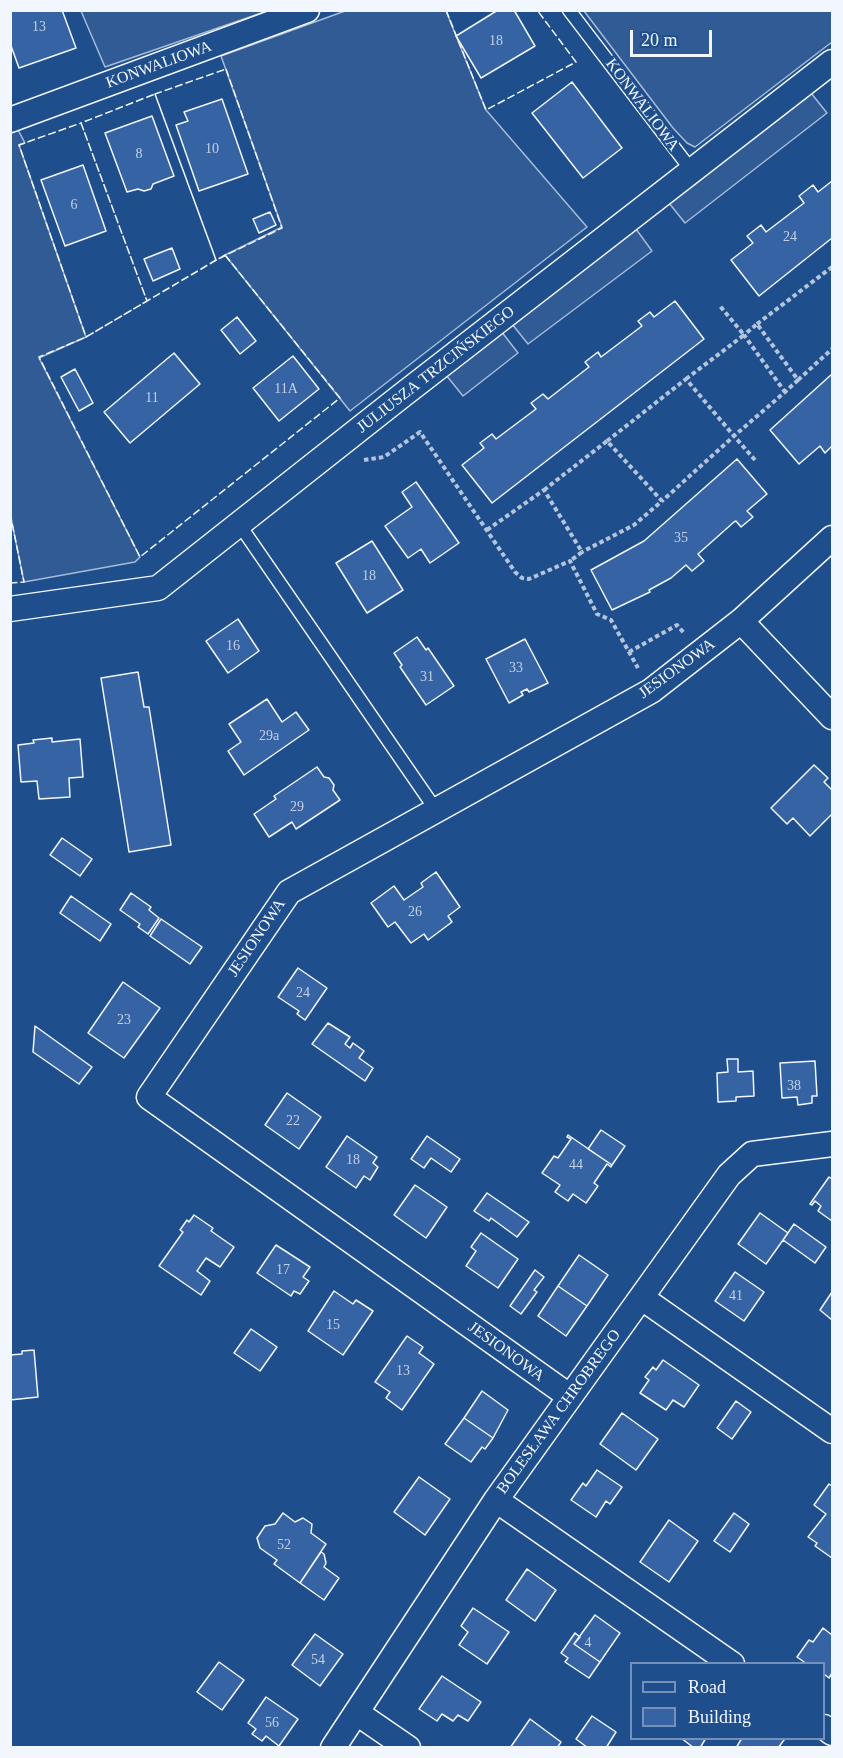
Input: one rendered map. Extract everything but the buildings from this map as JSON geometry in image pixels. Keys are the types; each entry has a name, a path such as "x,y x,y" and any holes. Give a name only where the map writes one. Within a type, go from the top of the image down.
{"street":[{"name":"KONWALIOWA","path":"10,120 307,10"},
{"name":"JULIUSZA TRZCIŃSKIEGO","path":"10,609 158,588 832,62"},
{"name":"JESIONOWA","path":"569,1396 149,1097 288,892 651,691 741,621 832,538"},
{"path":"741,621 832,717"},
{"name":"BOLESŁAWA CHROBREGO","path":"333,1748 496,1500 729,1175 752,1154 832,1144"},
{"path":"642,1298 832,1431"},
{"path":"496,1500 729,1662"},
{"path":"357,1713 408,1748"}],"lane":[{"name":"KONWALIOWA","path":"569,10 692,171"},
{"path":"239,524 436,810"}],"path":[{"path":"487,530 544,490 832,267"},
{"path":"720,306 785,392"},
{"path":"757,324 798,380"},
{"path":"361,461 384,457 420,432 515,572 522,578 529,579 570,561 582,552 634,525 832,349"},
{"path":"686,379 755,460"},
{"path":"607,441 662,501"},
{"path":"544,490 582,552"},
{"path":"570,561 597,614 611,620 651,691"},
{"path":"629,652 677,626 700,653"}],"shaded area":[{"path":"81,11 267,11 105,67"},
{"path":"345,11 446,11 486,110 587,227 350,411 225,255 282,227 221,56"},
{"path":"584,11 832,11 832,42 695,147 687,143 673,128"},
{"path":"811,93 827,113 685,223 669,203"},
{"path":"16,126 25,143 19,145 86,337 39,358 140,557 135,562 24,582 10,513 10,129"},
{"path":"636,229 652,251 528,344 512,324"},
{"path":"501,331 518,353 463,396 446,375"}],"fence":[{"path":"446,10 486,110 576,62 537,10"},
{"path":"226,69 282,228 216,260 155,94 226,69"},
{"path":"155,94 216,260 147,301 81,123 155,94"},
{"path":"81,123 147,301 86,337 19,145 81,123"},
{"path":"225,255 340,398 140,557 39,357 86,337 225,255"},
{"path":"10,513 24,582 10,583"}]}
